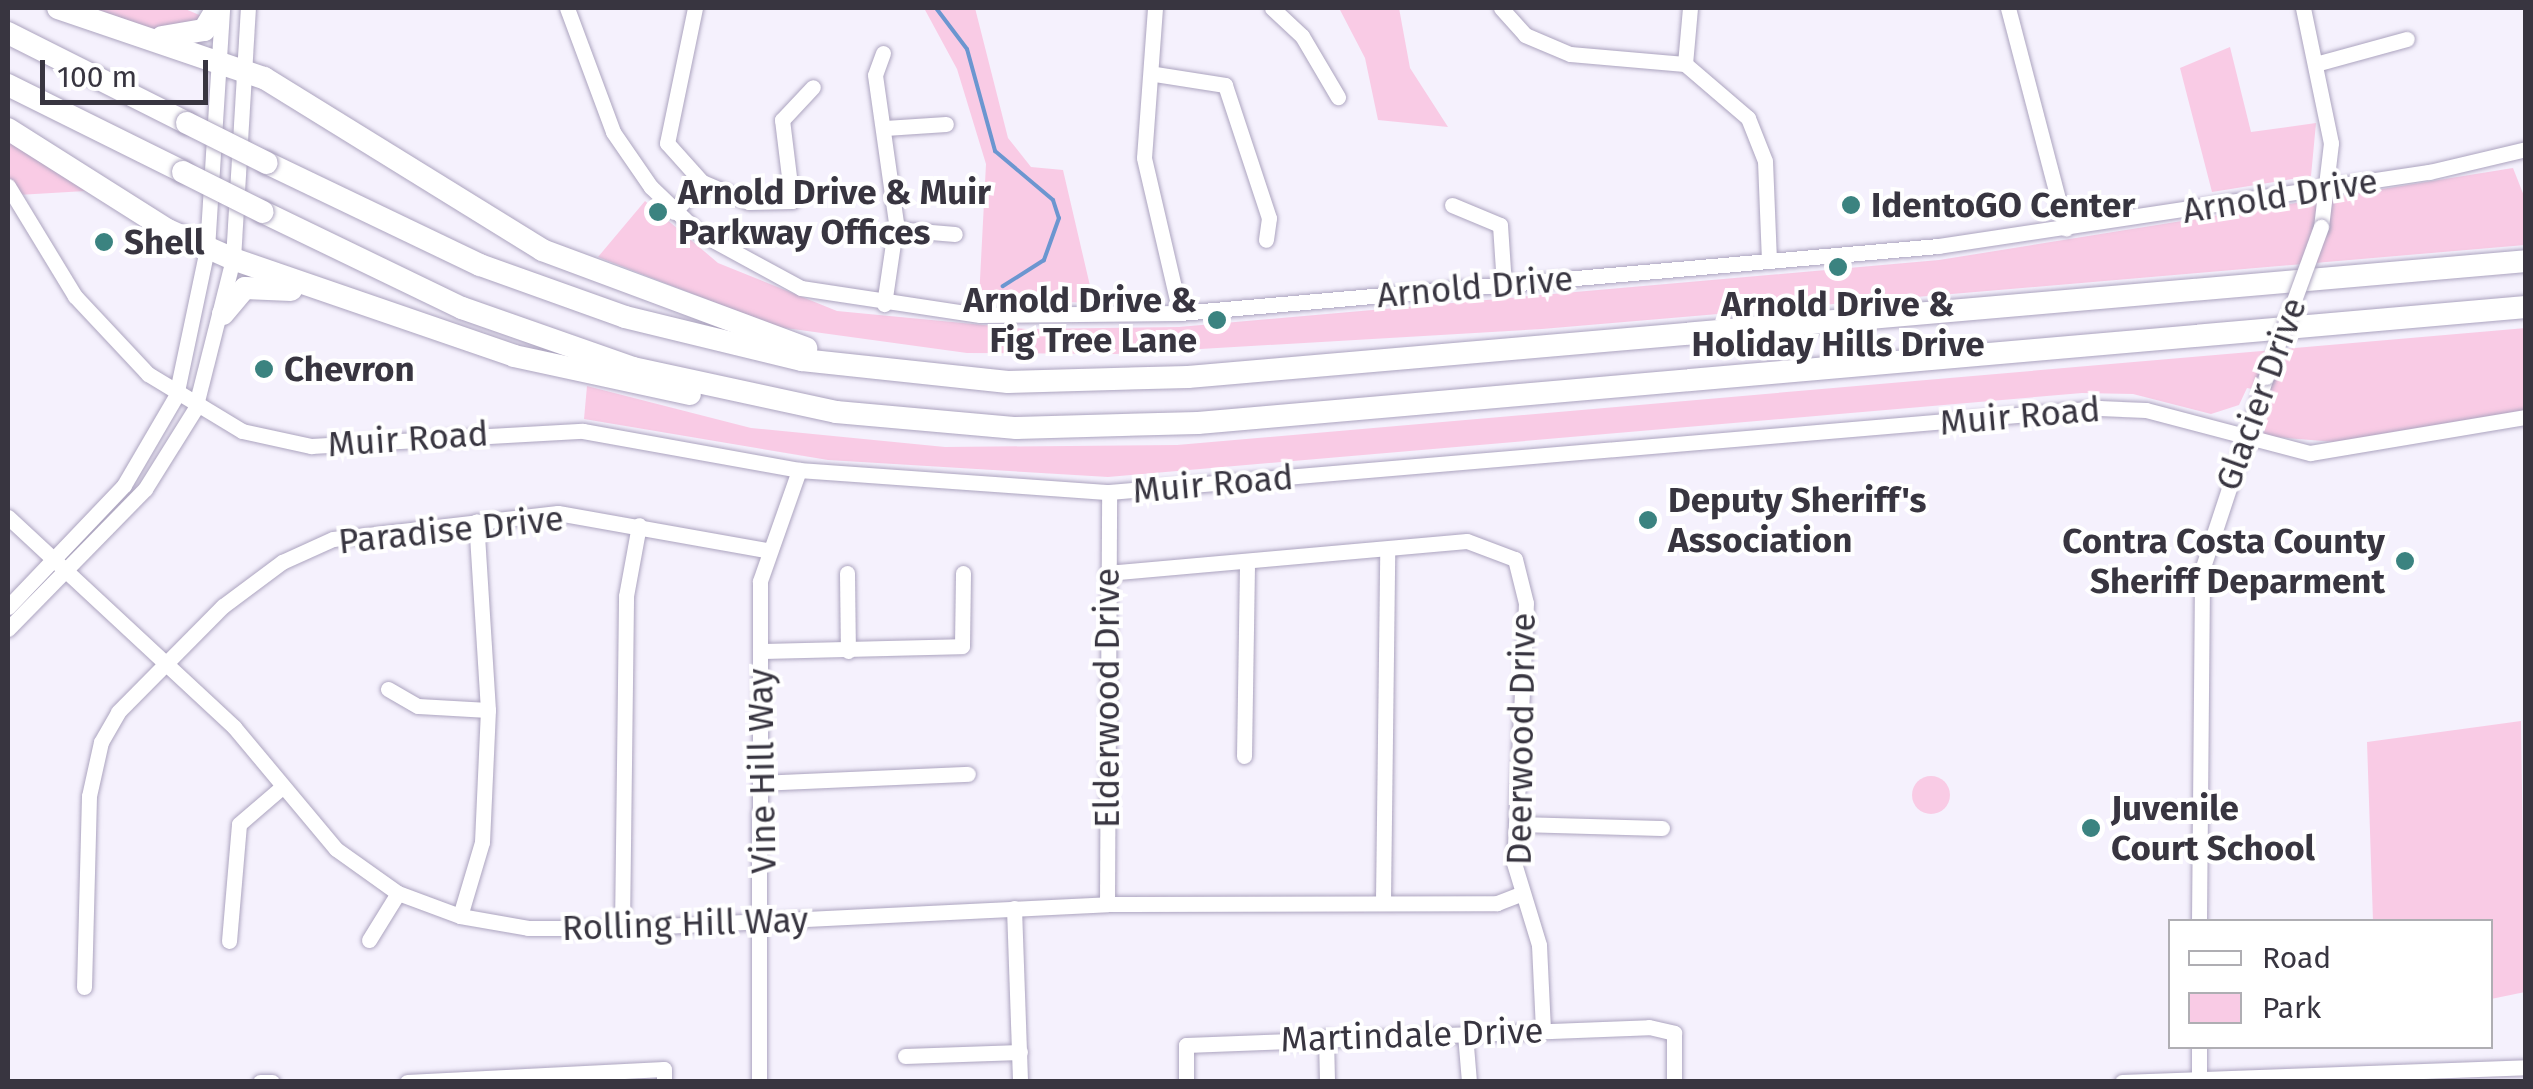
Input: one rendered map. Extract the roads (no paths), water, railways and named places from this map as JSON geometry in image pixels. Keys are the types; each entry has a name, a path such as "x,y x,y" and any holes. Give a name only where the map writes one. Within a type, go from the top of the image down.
{"highway":[{"path":"58,8 244,73 542,250 845,366"},
{"path":"135,34 190,38 220,8"},
{"path":"8,33 267,163 576,301 845,366 1008,382 1162,379 2526,260"},
{"path":"8,85 486,318 734,393 913,421 1120,428 2526,307"},
{"path":"8,129 233,259 588,376 665,392 734,393"},
{"path":"224,314 245,288 333,295"}],"street":[{"path":"8,630 140,464 176,396 208,248 220,8"},
{"path":"8,607 145,488 195,410 224,314 233,259 248,8"},
{"name":"Arnold Drive","path":"567,8 606,117 674,212 759,271 884,304 1028,316 1180,313 1769,262 2066,229 2330,188 2526,149"},
{"path":"695,8 666,132 702,182 750,202 792,201 782,120 813,87"},
{"path":"1155,8 1146,173 1180,313"},
{"path":"1272,8 1302,36 1338,97"},
{"path":"1501,8 1525,35 1570,54 1685,64 1761,139 1769,262"},
{"path":"1685,64 1690,8"},
{"path":"2008,8 2066,229"},
{"name":"Glacier Drive","path":"2200,919 2198,602 2244,440 2321,227 2330,188 2318,64 2303,8"},
{"path":"2318,64 2407,39"},
{"path":"883,53 875,75 885,128 895,229 884,304"},
{"path":"1154,74 1225,85 1269,218 1266,240"},
{"path":"885,128 946,124"},
{"path":"674,212 702,182"},
{"name":"Muir Road","path":"8,186 93,320 176,396 195,410 311,446 583,432 799,470 1109,492 2099,408 2146,410 2244,440 2339,452 2526,417"},
{"path":"1452,205 1500,225 1504,285"},
{"path":"895,229 955,234"},
{"name":"Vine Hill Way","path":"759,1082 766,922 760,651 766,550 794,506 799,470"},
{"name":"Elderwood Drive","path":"1107,904 1109,492"},
{"name":"Paradise Drive","path":"84,988 89,796 101,742 168,664 282,562 332,539 558,513 766,550"},
{"name":"Rolling Hill Way","path":"8,516 168,664 336,849 398,894 460,916 528,928 622,928 1107,904 1384,900 1497,903 1520,894"},
{"path":"460,916 482,842 488,710 476,520"},
{"path":"622,928 626,596 638,525"},
{"name":"Deerwood Drive","path":"1107,573 1388,552 1467,541 1515,559 1526,603 1516,824 1520,894 1539,945 1542,1030"},
{"path":"1384,900 1388,552"},
{"path":"1244,756 1247,564"},
{"path":"847,573 848,651"},
{"path":"760,651 962,646 964,573"},
{"path":"388,689 418,706 488,710"},
{"path":"760,783 968,774"},
{"path":"229,941 239,824 282,788"},
{"path":"1516,824 1662,828"},
{"path":"369,940 398,894"},
{"path":"1014,908 1020,1082"},
{"name":"Martindale Drive","path":"1186,1082 1186,1046 1542,1030 1674,1033 1674,1082"},
{"path":"1465,1034 1470,1082"},
{"path":"1326,1037 1327,1082"},
{"path":"2199,1049 2200,1080"},
{"path":"904,1056 1020,1052"},
{"path":"2122,1082 2394,1076 2526,1066"},
{"path":"406,1082 664,1069 664,1082"},
{"path":"260,1082 272,1081"}],"waterway":[{"path":"936,8 967,49 995,151 1053,200 1059,218 1044,260 1003,286"}],"place":[{"name":"IdentoGO Center","path":"1851,205"},
{"name":"Arnold Drive & Muir Parkway Offices","path":"658,212"},
{"name":"Shell","path":"104,242"},
{"name":"Arnold Drive & Holiday Hills Drive","path":"1838,267"},
{"name":"Arnold Drive & Fig Tree Lane","path":"1217,320"},
{"name":"Chevron","path":"264,369"},
{"name":"Deputy Sheriff's Association","path":"1648,520"},
{"name":"Contra Costa County Sheriff Deparment","path":"2405,561"},
{"name":"Juvenile Court School","path":"2091,828"}]}
